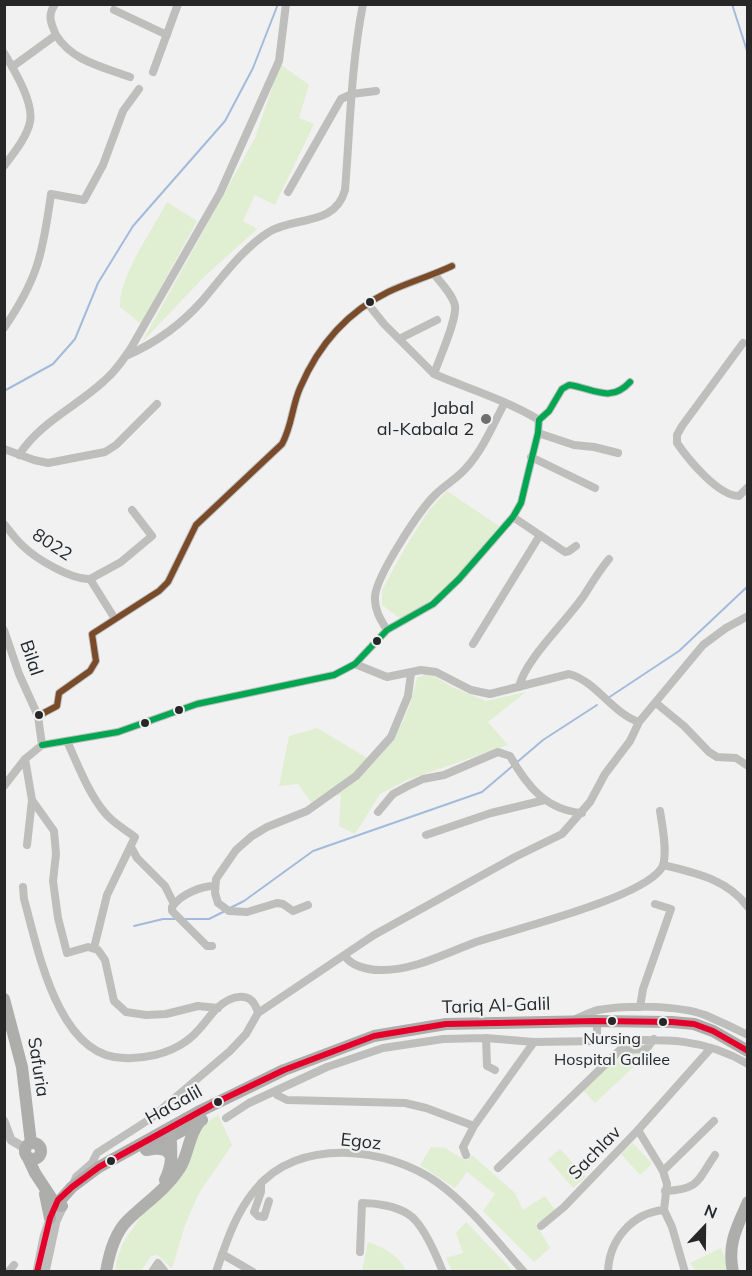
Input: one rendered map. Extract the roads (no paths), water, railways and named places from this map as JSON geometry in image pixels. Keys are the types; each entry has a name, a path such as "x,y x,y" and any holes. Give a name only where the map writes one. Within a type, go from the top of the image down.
{"highway":[{"path":"106,1272 116,1237 126,1222 149,1203 175,1165 183,1161 190,1137 200,1122"},
{"path":"173,1134 175,1165"},
{"path":"147,1150 166,1150 175,1165"}],"main road":[{"name":"Safuria","path":"4,999 22,1067 31,1151 43,1184 59,1204"},
{"name":"Tariq Al-Galil","path":"250,1088 284,1070 374,1036 446,1024 570,1021 694,1024 735,1042 747,1051"},
{"name":"HaGalil","path":"59,1204 70,1189 99,1167 200,1122 250,1088"},
{"name":"HaGalil","path":"59,1204 109,1169 173,1134 219,1101 250,1088"},
{"path":"43,1184 54,1191 70,1189"},
{"path":"43,1184 50,1218"},
{"path":"733,1272 730,1258 732,1238 747,1202"}],"street":[{"path":"55,4 50,19 62,46 74,56 130,77"},
{"path":"153,72 178,4"},
{"path":"18,455 37,433 104,381 126,355 220,193 279,61 286,4"},
{"path":"126,355 168,334 200,304 231,266 267,232 315,219 330,212 338,205 345,190 352,94 363,4"},
{"path":"114,10 167,36"},
{"path":"12,67 56,35"},
{"path":"4,53 24,92 30,111 30,123 4,166"},
{"path":"4,328 23,301 37,270 44,245 51,194 84,200 103,165 123,111 139,89"},
{"path":"288,192 341,99 352,94 376,91"},
{"path":"38,716 57,706 59,693 90,671 96,661 92,634 159,591 168,582 196,525 282,444 288,433 299,390 314,359 332,335 350,316 388,292 452,266"},
{"path":"434,274 455,307 453,321 434,374"},
{"path":"368,304 434,374 504,404 515,406 539,420"},
{"path":"399,339 437,320"},
{"path":"743,343 682,426 677,435 677,442 702,473 725,491 739,496 747,486"},
{"path":"4,786 25,759 42,746 118,732 197,704 334,675 355,664 387,630 433,603 459,579 513,517 521,503 539,420 549,411 566,386 612,394 622,391 630,382"},
{"path":"4,449 48,464 105,452 116,445 157,404"},
{"path":"387,630 378,615 375,603 379,581 417,515 476,457 504,404"},
{"path":"538,433 574,445 618,453"},
{"path":"531,457 595,488"},
{"path":"115,619 90,579 122,562 152,536 132,510"},
{"path":"513,517 565,552 576,546"},
{"name":"8022","path":"4,524 22,546 34,555 67,573 85,580 90,579"},
{"path":"473,644 540,535"},
{"path":"519,687 525,671 585,594 594,576 609,559"},
{"path":"70,1189 76,1177 92,1163 97,1153 150,1119 230,1051 246,1034 258,1013 374,935 515,857 562,834 582,813 630,741 639,722 703,645 747,616"},
{"name":"Bilal","path":"4,630 19,674 38,716 42,746"},
{"path":"355,664 387,677 421,670 436,672 471,690 490,694 564,675 573,675 624,714 639,722"},
{"path":"308,905 293,911 277,903 237,913 218,903 215,893 216,879 236,850 252,836 267,827 307,811 356,776 391,737 408,696 411,673"},
{"path":"656,704 684,726 709,752 717,757 736,758 747,766"},
{"path":"67,741 84,778 102,808 110,819 135,837 107,895 94,948"},
{"path":"378,812 393,794 408,786 423,779 444,775 498,752 510,756 523,779 545,800 560,809 582,813"},
{"path":"25,759 32,800 27,845"},
{"path":"32,800 54,831 56,854 53,881 58,918 67,953 88,947 94,948 103,955 114,1001 126,1012 146,1015 166,1014 198,1006 218,1008"},
{"path":"426,835 491,813 545,800"},
{"path":"344,955 355,965 380,970 397,968 434,958 624,893 654,877 663,866 664,831 660,811"},
{"path":"131,847 137,858 165,886 174,904"},
{"path":"663,866 708,877 724,884 739,896 747,907"},
{"path":"213,946 207,946 172,911 174,904 200,887 215,886"},
{"path":"23,887 24,899 48,983 76,1034 94,1051 124,1058 169,1051 186,1042 218,1008 241,997 248,997 256,1005 258,1013"},
{"path":"640,1007 643,989 671,909 655,904"},
{"path":"570,1021 595,1011 640,1007 691,1011 747,1035"},
{"path":"597,1021 597,1041"},
{"path":"486,1038 487,1066 495,1070"},
{"path":"226,1118 249,1103 327,1067 383,1048 443,1039 486,1038 534,1042 676,1039 711,1047 747,1064"},
{"path":"498,1168 620,1050 646,1049 654,1040"},
{"path":"466,1155 463,1147 474,1126 534,1042"},
{"path":"638,1130 711,1047"},
{"path":"275,1091 277,1095 287,1100 405,1103 426,1108 474,1126"},
{"path":"4,1121 11,1140 31,1151"},
{"path":"663,1171 714,1121"},
{"name":"Sachlav","path":"541,1226 564,1207 638,1130 663,1171 666,1184 664,1210 672,1227 685,1272"},
{"name":"Egoz","path":"216,1272 244,1204 261,1183 283,1166 303,1157 355,1154 379,1157 402,1164 423,1173 441,1185 479,1221 524,1272"},
{"path":"665,1191 692,1187 715,1155"},
{"path":"261,1183 261,1192 254,1212 264,1217 269,1201"},
{"path":"360,1252 362,1203 376,1203 409,1214 431,1244 443,1272"},
{"path":"37,1272 50,1218 59,1204"},
{"path":"45,1272 59,1204"},
{"path":"608,1272 609,1256 615,1241 624,1229 638,1218 654,1211 664,1210"},
{"path":"222,1254 250,1271"},
{"path":"152,1272 158,1263 165,1272"}],"waterway":[{"path":"4,391 53,364 75,339 98,283 133,226 225,121 253,68 278,4"},
{"path":"732,4 748,54"},
{"path":"608,698 679,651 748,586"},
{"path":"230,908 244,901 313,851 482,792 543,740 597,705"},
{"path":"184,919 209,919 225,911"},
{"path":"134,926 163,919 176,919"}],"place":[{"name":"Jabal al-Kabala 2","path":"486,419"},
{"name":"Nursing Hospital Galilee","path":"612,1021"}]}
